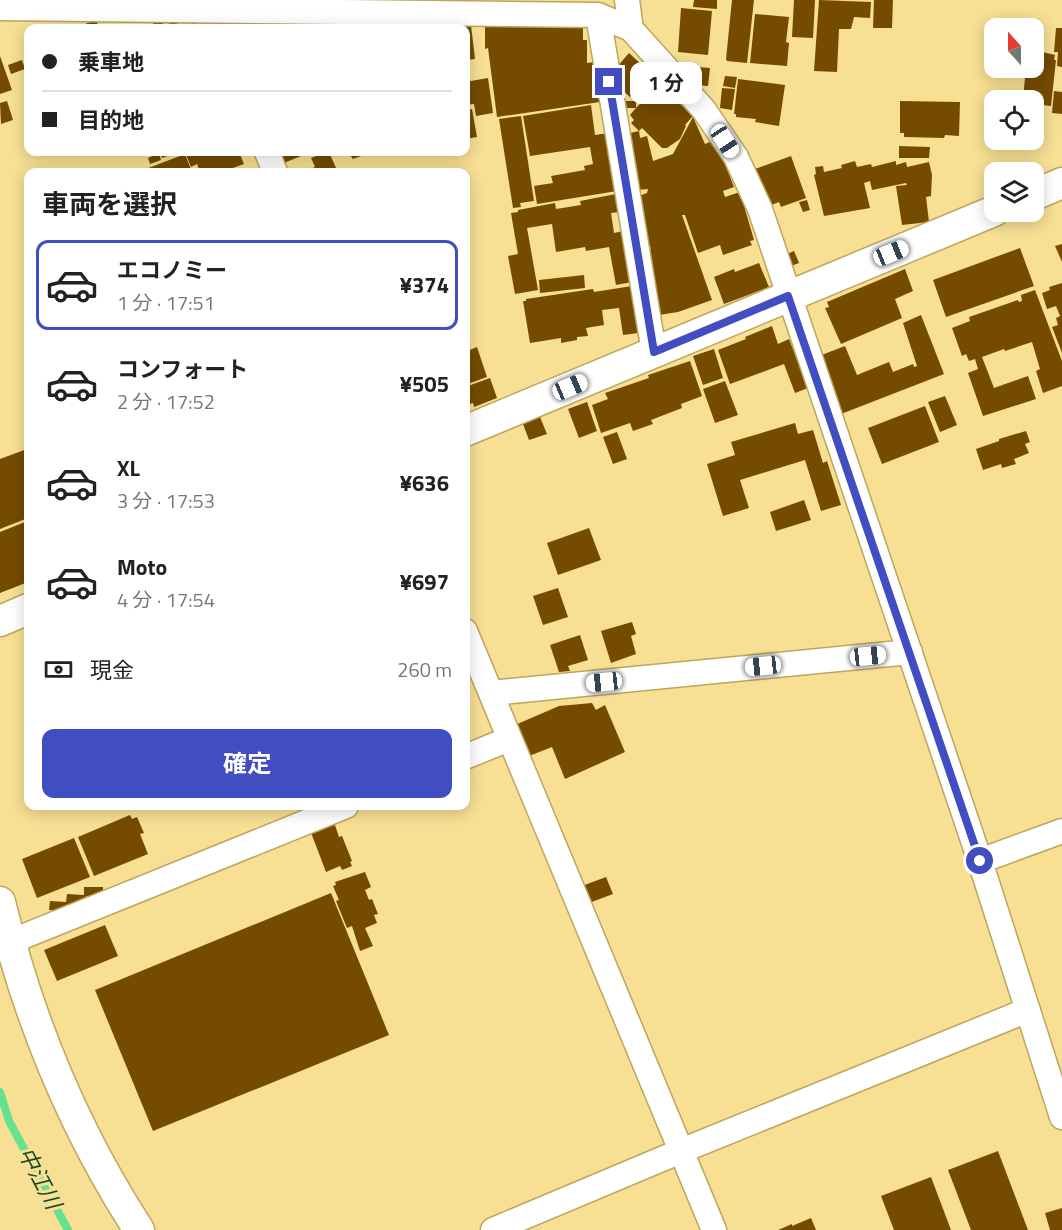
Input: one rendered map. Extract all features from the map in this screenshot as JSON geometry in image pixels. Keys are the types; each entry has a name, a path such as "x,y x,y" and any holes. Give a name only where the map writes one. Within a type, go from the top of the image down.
{"street":[{"path":"627,0 631,29"},
{"path":"0,8 211,13 426,7 598,15 631,29 705,110 736,157 760,209 980,861 1062,1117"},
{"path":"598,15 654,352"},
{"path":"1044,191 1062,183"},
{"path":"470,429 984,215"},
{"path":"0,621 24,611"},
{"path":"470,644 714,1230"},
{"path":"491,693 910,652"},
{"path":"470,755 509,739"},
{"path":"5,944 336,810"},
{"path":"980,861 1062,831"},
{"path":"0,902 5,944 63,1092 103,1172 139,1230"},
{"path":"492,1230 1028,1010"}],"building":[{"path":"694,0 717,0 717,9 693,7"},
{"path":"732,0 754,0 747,63 726,59"},
{"path":"794,0 815,0 813,38 792,37"},
{"path":"819,0 871,2 870,18 854,17 851,29 839,29 837,72 814,71"},
{"path":"874,0 893,0 892,28 873,28"},
{"path":"681,8 712,11 708,55 678,52"},
{"path":"755,14 789,17 786,42 789,43 787,66 750,63"},
{"path":"96,20 98,24 85,24"},
{"path":"470,25 475,59 470,60"},
{"path":"485,26 583,26 583,40 587,40 587,63 595,62 600,102 497,117 488,48 485,49"},
{"path":"1056,28 1062,28 1062,67 1057,66 1058,52 1054,52"},
{"path":"1044,52 1055,55 1051,106 1044,105 1044,90 1024,90 1025,78 1044,78"},
{"path":"629,53 658,80 646,93 644,91 639,96 635,92 630,97 619,87 623,83 618,79 622,74 616,68"},
{"path":"0,56 12,90 0,94"},
{"path":"22,60 24,69 11,74 8,65"},
{"path":"698,67 710,68 708,86 696,85"},
{"path":"725,76 737,77 735,88 723,86"},
{"path":"488,78 493,113 476,116 474,104 470,104 470,81"},
{"path":"738,79 785,85 779,126 755,122 756,119 736,117 734,114"},
{"path":"663,88 693,116 685,125 680,139 667,148 662,148 642,128 639,131 631,123 634,120 630,115 644,100 651,101"},
{"path":"722,88 735,89 732,110 720,108"},
{"path":"1054,91 1062,92 1062,114 1052,113"},
{"path":"7,101 13,120 1,124 0,103"},
{"path":"623,101 636,101 636,108 623,108"},
{"path":"900,101 960,102 959,136 904,137 904,133 900,133"},
{"path":"591,105 595,135 608,133 617,191 537,204 534,186 553,183 551,176 585,170 584,166 593,164 590,147 530,156 523,116"},
{"path":"470,109 472,109 477,137 470,138"},
{"path":"521,116 534,201 520,203 521,207 513,208 499,119"},
{"path":"693,117 705,144 712,141 725,164 734,187 723,191 725,197 740,192 754,240 750,241 752,245 723,255 720,245 698,253 685,215 682,215 712,300 678,312 659,315 647,250 651,249 644,228 639,196 647,193 648,189 637,190 630,133 639,131 640,138 647,136 653,161 673,154"},
{"path":"899,146 930,147 929,158 899,158"},
{"path":"160,156 161,160 150,164 148,158"},
{"path":"180,156 186,156 190,168 148,168"},
{"path":"187,156 241,156 244,164 233,168 198,168 197,164 191,167"},
{"path":"281,156 301,156 284,163"},
{"path":"331,156 336,168 313,168 315,167 311,158"},
{"path":"791,156 806,198 781,207 779,202 769,206 755,169"},
{"path":"855,161 857,167 871,164 872,167 896,161 896,165 906,162 907,167 929,162 932,175 931,196 926,197 929,222 902,225 896,186 907,185 906,183 872,190 870,181 864,183 870,208 824,216 814,175 816,174 815,167 823,166 824,172 842,168 841,165"},
{"path":"616,194 619,212 611,213 614,233 623,231 632,282 616,285 609,247 586,251 585,247 556,252 552,224 527,228 538,290 515,294 508,256 518,254 511,213 555,203 556,209 581,205 580,201"},
{"path":"807,200 810,210 803,212 799,202"},
{"path":"1062,244 1062,262 1055,246"},
{"path":"1020,248 1034,286 946,317 933,280"},
{"path":"794,251 799,263 791,266 787,254"},
{"path":"759,263 769,287 724,304 714,277"},
{"path":"905,269 913,291 895,299 902,318 841,344 825,308 829,307 827,302"},
{"path":"584,275 585,288 540,293 539,280"},
{"path":"1062,283 1062,353 1052,327 1058,325 1056,318 1060,316 1056,306 1047,309 1042,293 1050,290 1049,287"},
{"path":"632,286 639,333 623,335 619,308 602,310 604,325 586,328 588,336 561,343 561,338 530,343 523,301 526,299"},
{"path":"1035,290 1062,361 1062,386 1043,393 1036,371 1040,369 1032,342 982,357 994,388 1028,376 1036,399 983,416 968,373 978,369 975,359 969,361 966,354 962,356 952,328 970,321 969,317 1018,300 1022,301 1021,295"},
{"path":"921,315 944,374 841,414 819,356 845,346 857,375 889,362 893,372 913,364 914,367 917,366 903,323"},
{"path":"772,326 778,344 789,339 808,388 795,393 784,364 730,384 718,350"},
{"path":"477,347 487,377 470,383 470,350"},
{"path":"714,349 723,378 703,385 693,356"},
{"path":"690,361 702,396 681,404 682,408 651,420 653,424 633,431 630,423 601,433 592,405 608,399 605,393"},
{"path":"490,378 497,398 474,407 473,403 470,404 470,385"},
{"path":"725,381 738,415 715,423 703,389"},
{"path":"945,396 957,425 940,432 928,402"},
{"path":"587,402 597,431 579,438 568,409"},
{"path":"925,406 939,442 882,464 868,428"},
{"path":"540,417 547,434 529,440 523,424"},
{"path":"795,423 798,434 813,430 823,463 827,461 841,505 821,511 805,460 740,480 749,508 723,516 707,464 735,455 731,442"},
{"path":"1026,431 1030,442 1025,444 1029,453 1014,459 1016,464 1002,468 1001,464 983,470 976,449"},
{"path":"617,432 627,459 613,464 603,437"},
{"path":"24,450 24,520 0,529 0,459"},
{"path":"804,500 811,520 776,531 770,512"},
{"path":"24,522 24,584 0,593 0,532"},
{"path":"589,528 601,560 558,575 547,543"},
{"path":"558,588 568,617 543,625 533,596"},
{"path":"632,622 636,634 631,636 636,654 611,663 601,631"},
{"path":"580,635 588,660 568,666 570,671 559,672 550,645"},
{"path":"592,703 596,710 605,705 625,752 565,779 552,747 529,756 515,725 559,706"},
{"path":"130,815 132,819 137,817 144,833 140,834 148,854 94,876 78,837"},
{"path":"331,822 332,826 335,825 339,837 342,836 352,866 342,870 340,866 326,872 310,830"},
{"path":"74,838 90,877 37,898 22,859"},
{"path":"365,872 371,887 365,890 369,900 372,899 378,914 374,915 377,923 365,928 373,946 360,951 352,926 347,928 336,901 339,900 333,886 336,885 335,882"},
{"path":"606,877 613,894 589,903 582,886"},
{"path":"84,887 103,887 103,897 86,896 86,904 70,904 69,911 49,910 50,901 66,902 67,894 84,895"},
{"path":"331,893 389,1035 153,1131 95,990"},
{"path":"105,925 118,956 57,981 44,950"},
{"path":"998,1151 1028,1230 971,1230 948,1170"},
{"path":"931,1177 951,1230 894,1230 881,1196"},
{"path":"1062,1208 1062,1230 1050,1230 1045,1213"},
{"path":"811,1218 816,1230 778,1230 792,1224 792,1226"}],"waterway":[{"name":"中江川","path":"0,1092 9,1121 68,1230"}],"route":[{"path":"609,82 654,352 788,296 980,861"}]}
